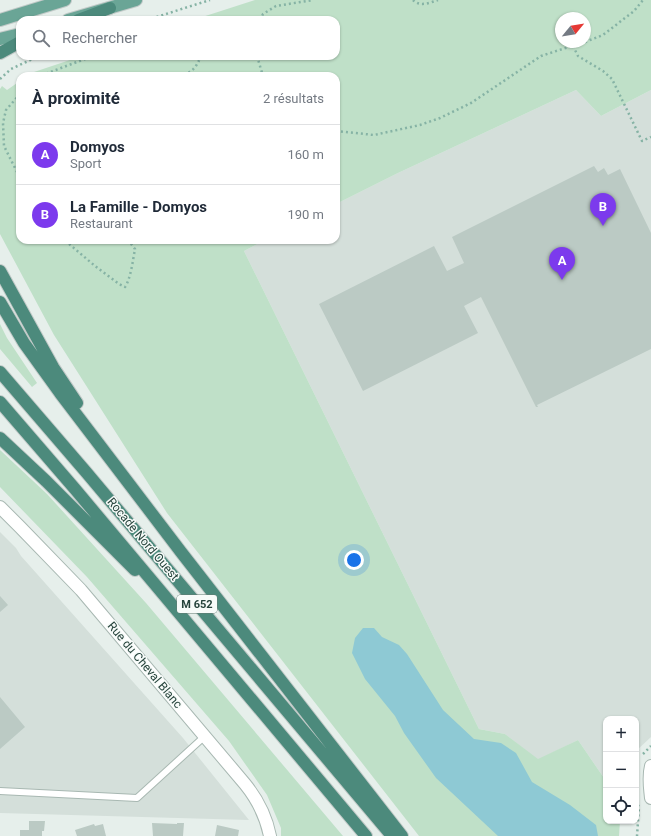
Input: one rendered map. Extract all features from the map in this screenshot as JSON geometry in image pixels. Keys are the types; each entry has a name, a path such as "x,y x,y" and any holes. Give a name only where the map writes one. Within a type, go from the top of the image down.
{"highway":[{"path":"89,16 110,8"},
{"path":"0,53 16,44"},
{"path":"0,271 42,347 70,393 182,552"},
{"path":"0,302 24,343 41,367 402,836"},
{"name":"Rocade Nord Ouest","path":"0,372 392,836"},
{"name":"Rocade Nord Ouest","path":"0,402 75,489 366,836"},
{"path":"0,438 173,606"}],"main road":[{"path":"0,20 65,0"},
{"path":"82,16 136,0"},
{"path":"0,39 16,35"}],"street":[{"name":"Rue du Cheval Blanc","path":"0,507 81,590 245,784 262,809 270,836"},
{"path":"651,766 649,779 651,798"}],"lane":[{"path":"0,791 137,798 205,736"}],"path":[{"path":"160,16 210,0"},
{"path":"262,16 276,6 313,0"},
{"path":"412,0 416,3 427,4 438,0"},
{"path":"591,40 603,35 634,11 643,0"},
{"path":"340,131 374,134 420,125 440,118 471,103 541,56 567,48"},
{"path":"574,48 578,56 603,71 612,79 642,141 651,137"},
{"path":"0,78 11,69 30,60"},
{"path":"49,72 82,60"},
{"path":"190,72 199,60"},
{"path":"258,60 262,72"},
{"path":"16,99 6,110 3,123 4,146 16,170"},
{"path":"69,244 95,266 119,284 125,286 128,282 133,262 134,249 131,244"},
{"path":"637,836 638,824"}],"shaded area":[{"path":"576,90 601,116 651,90 651,737 639,748 639,716 603,716 603,777 578,740 538,760 505,734 479,729 244,251 257,244 340,244 340,202 398,173"},
{"path":"0,532 16,548 21,556 183,738 249,820 0,813"}],"green space":[{"path":"255,0 651,0 651,90 601,116 576,90 398,173 340,202 340,72 34,72 70,60 340,60 340,16 205,16"},
{"path":"16,84 16,244 257,244 244,251 479,729 505,734 538,759 578,740 603,777 603,824 620,824 619,836 419,836 167,513 54,335 0,234 0,89 2,86 7,90"},
{"path":"0,324 7,338 37,383 32,387 0,349"},
{"path":"0,450 47,494 146,603 343,836 281,836 281,828 267,795 229,741 87,577 0,487"}],"water":[{"path":"363,628 374,628 382,637 399,645 407,654 443,710 474,739 501,743 516,753 532,782 570,805 596,825 598,836 498,836 436,778 404,733 395,716 365,679 352,653 355,638"}],"building":[{"path":"594,166 598,172 604,168 608,175 620,169 651,233 651,349 537,405 538,407 536,407 481,297 464,306 478,333 363,391 319,304 434,246 447,271 464,263 452,237"},
{"path":"0,596 8,605 0,612"},
{"path":"0,697 25,727 0,749"},
{"path":"29,821 45,821 42,836 20,836 20,830 29,830"},
{"path":"152,823 184,823 183,836 153,836"},
{"path":"94,824 95,826 103,824 106,836 77,836 75,830"},
{"path":"217,825 239,830 238,836 215,836"}],"place":[{"name":"La Famille - Domyos","path":"603,226"},
{"name":"Domyos","path":"562,280"}]}
